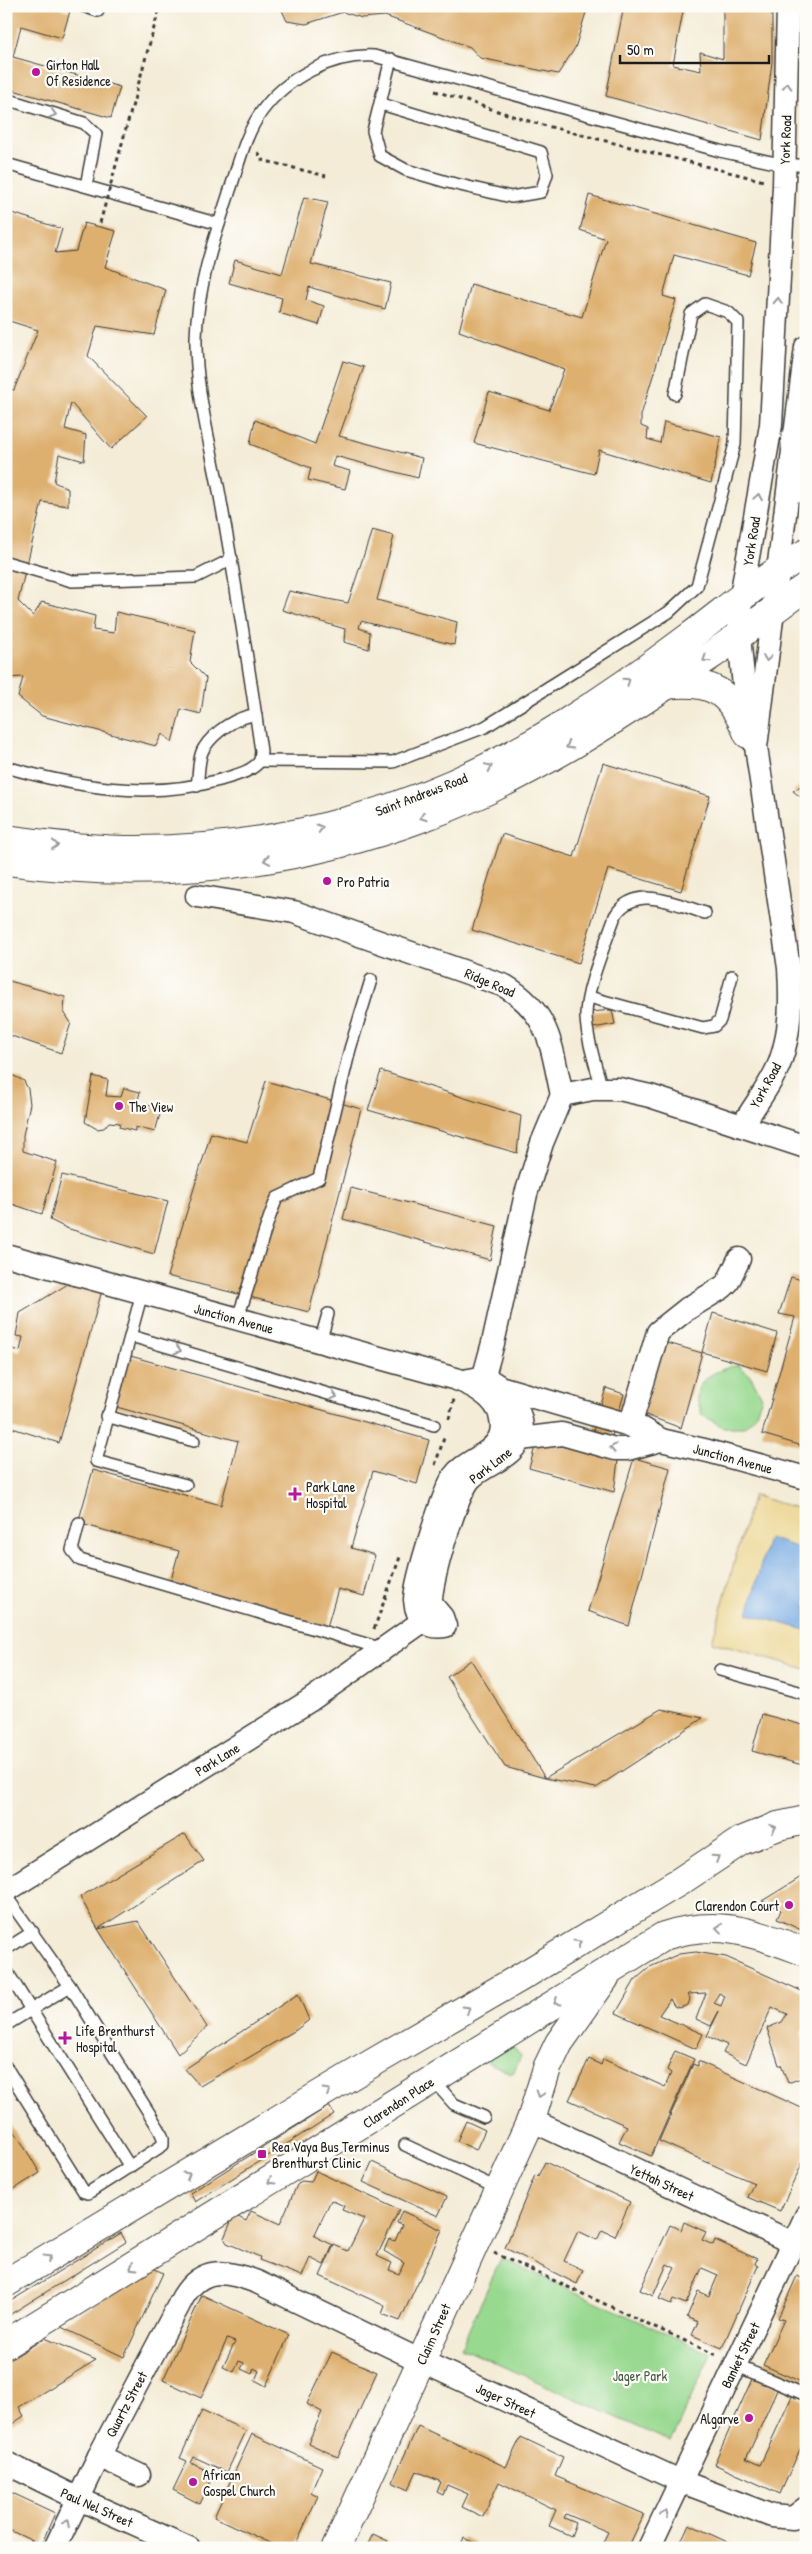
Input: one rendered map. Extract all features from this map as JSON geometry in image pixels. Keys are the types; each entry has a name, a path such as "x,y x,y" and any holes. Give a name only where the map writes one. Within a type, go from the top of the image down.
{"main road":[{"path":"795,439 801,482 806,490"},
{"name":"Saint Andrews Road","path":"6,839 100,849 176,849 250,843 292,836 363,817 422,797 510,756 562,726 686,640 778,569 806,553"},
{"name":"Saint Andrews Road","path":"6,861 111,871 210,868 299,855 424,817 481,793 583,737 739,636 806,587"},
{"path":"665,685 688,682 716,689 735,707 752,740"},
{"path":"6,2283 369,2065 521,1977 682,1880 741,1842 778,1826 806,1820"},
{"name":"Clarendon Place","path":"6,2344 664,1936 687,1928 708,1926 746,1931 806,1952"},
{"name":"Claim Street","path":"336,2548 531,2120 548,2068 559,2043 613,1967"}],"street":[{"name":"York Road","path":"743,1125 779,1064 787,1034 790,997 789,968 752,740 739,636 742,597 771,424 777,334 795,165 788,6"},
{"path":"777,334 806,337"},
{"name":"York Road","path":"752,740 774,609 806,347"},
{"name":"Ridge Road","path":"197,896 294,912 505,986 522,996 536,1011 546,1028 562,1095"},
{"path":"475,1383 494,1343 526,1194 542,1143 562,1095 602,1089 619,1089 650,1096 806,1147"},
{"name":"Junction Avenue","path":"6,1255 475,1383"},
{"path":"630,1426 658,1332 687,1309 723,1287 728,1282 739,1259"},
{"path":"475,1383 503,1388"},
{"path":"475,1383 496,1404 500,1418 510,1436"},
{"name":"Junction Avenue","path":"503,1388 643,1429 661,1440 806,1478"},
{"name":"Park Lane","path":"503,1388 518,1416 521,1426 510,1436 462,1468 452,1479 424,1558 415,1600 417,1612 423,1621 437,1628 445,1626 442,1617 431,1604 432,1586 450,1526 466,1484 472,1477 507,1454 510,1436"},
{"name":"Junction Avenue","path":"510,1436 562,1434 615,1449 628,1449 661,1440"},
{"name":"Park Lane","path":"6,1891 302,1706 423,1621"},
{"name":"Yettah Street","path":"531,2120 800,2246"},
{"name":"Banket Street","path":"650,2548 735,2364 800,2246 806,2216"},
{"name":"Jager Street","path":"213,2273 238,2274 257,2282 421,2361 680,2481 772,2516 794,2518 803,2511"},
{"name":"Quartz Street","path":"55,2548 99,2456 183,2297 190,2285 199,2278 213,2273"},
{"path":"99,2456 139,2475"},
{"name":"Paul Nel Street","path":"6,2463 79,2499 190,2548"}],"lane":[{"path":"83,6 98,11"},
{"path":"260,761 256,715 232,559 199,379 196,339 198,307 219,224 247,136 261,112 274,98 299,78 326,64 353,55 391,59 527,99 720,151 795,165"},
{"path":"381,104 541,152 547,174 541,192 511,197 406,170 380,156 373,131 391,59"},
{"path":"6,99 84,123 96,134 86,186"},
{"path":"6,164 219,224"},
{"path":"6,767 111,790 152,791 197,786 247,772 260,761 393,762 486,727 669,612 697,586 735,444 738,322 728,312 705,304 691,314 675,394"},
{"path":"6,562 72,581 196,577 232,559"},
{"path":"197,786 203,749 222,728 249,716 256,715"},
{"path":"602,1089 586,1016 589,997 614,916 623,905 633,898 643,897 662,900 705,913"},
{"path":"589,997 703,1028 714,1026 720,1020 732,976"},
{"path":"237,1318 248,1290 264,1230 277,1198 319,1178 350,1048 371,980"},
{"path":"142,1293 131,1336 106,1416 95,1465 186,1485"},
{"path":"320,1342 328,1314"},
{"path":"131,1336 434,1425"},
{"path":"106,1416 194,1441"},
{"path":"80,1523 72,1550 80,1560 383,1649"},
{"path":"720,1670 806,1694"},
{"path":"6,1896 70,1986 164,2138 163,2146 88,2193 84,2192 6,2067"},
{"path":"6,1949 33,1932"},
{"path":"6,1970 130,2168"},
{"path":"6,2025 70,1986"},
{"path":"432,2079 454,2104 484,2117"},
{"path":"405,2145 499,2189"},
{"path":"735,2364 806,2395"}],"path":[{"path":"100,223 160,6"},
{"path":"474,2243 735,2364"}],"green space":[{"path":"738,1365 750,1375 762,1397 755,1416 744,1427 723,1427 702,1415 697,1399 697,1391 710,1375"},
{"path":"511,2044 521,2056 514,2072 511,2073 487,2062 487,2058"},
{"name":"Jager Park","path":"501,2258 711,2354 671,2442 461,2347"}],"sand":[{"path":"753,1495 806,1511 806,1669 712,1642"}],"water":[{"path":"768,1538 806,1550 806,1630 748,1614"}],"building":[{"name":"Girton Hall Of Residence","path":"6,6 53,6 70,11 62,38 21,26 13,57 120,87 111,118 6,88"},
{"path":"280,6 588,6 575,48 558,74 480,58 470,47 385,16 362,18 343,12 306,24 287,21"},
{"path":"624,6 684,6 673,65 701,71 700,52 723,59 723,6 772,6 772,62 762,140 606,96"},
{"path":"589,195 756,243 748,275 674,255 663,296 676,300 641,415 641,426 648,429 647,439 660,443 664,422 721,437 711,483 599,450 594,474 474,443 489,392 549,410 564,369 459,331 471,284 582,317 606,239 580,230"},
{"path":"304,197 328,202 311,264 391,283 385,309 309,287 306,300 324,306 319,325 279,313 282,298 229,283 235,260 282,274"},
{"path":"6,211 62,229 55,253 76,251 84,223 116,231 105,267 166,290 154,335 97,326 88,356 147,416 111,449 71,403 65,429 86,435 84,461 59,454 54,482 68,489 68,506 42,502 18,601 33,616 42,602 95,616 93,630 114,633 116,612 195,630 190,662 206,678 201,714 181,709 172,742 162,734 156,746 42,716 18,697 23,677 6,678 6,388 14,390 38,330 6,320"},
{"path":"343,361 364,367 339,436 422,458 418,478 335,456 332,466 350,471 345,489 308,480 311,468 250,444 255,420 315,444"},
{"path":"372,530 394,536 377,600 457,622 454,645 361,621 359,628 370,632 369,649 344,642 345,629 282,610 289,591 348,603"},
{"path":"603,763 710,796 681,891 608,869 579,963 472,930 502,834 574,857"},
{"path":"806,783 806,801 793,791"},
{"path":"6,980 65,997 64,1012 71,1023 61,1053 6,1034"},
{"path":"612,1010 615,1024 593,1028 591,1012"},
{"path":"381,1071 521,1116 517,1153 368,1110"},
{"path":"6,1072 24,1081 28,1089 30,1104 23,1135 23,1151 57,1162 42,1214 6,1202"},
{"name":"The View","path":"93,1076 108,1080 106,1096 121,1097 124,1088 140,1092 137,1104 162,1107 155,1132 135,1127 135,1131 119,1127 120,1123 109,1122 104,1128 97,1129 85,1122"},
{"path":"266,1081 361,1109 309,1312 167,1276 211,1133 247,1142"},
{"path":"62,1175 168,1201 154,1254 66,1228 50,1220"},
{"path":"351,1188 497,1226 490,1260 343,1219"},
{"path":"791,1277 806,1281 806,1447 762,1434 795,1317 779,1314"},
{"path":"78,1278 103,1287 59,1443 6,1426 6,1347 20,1351 23,1337 16,1336 20,1313"},
{"path":"713,1313 777,1333 767,1371 702,1352"},
{"path":"664,1342 702,1353 681,1428 643,1414"},
{"name":"Park Lane Hospital","path":"127,1355 429,1440 417,1484 373,1471 351,1548 375,1555 364,1596 338,1589 327,1627 170,1583 179,1551 78,1523 93,1470 221,1505 238,1441 113,1406"},
{"path":"606,1388 624,1394 606,1457 618,1460 614,1492 529,1468 537,1440 600,1456 587,1451"},
{"path":"634,1458 670,1468 629,1626 588,1611"},
{"path":"471,1660 545,1778 505,1767 447,1677"},
{"path":"661,1709 703,1718 596,1788 545,1778"},
{"path":"762,1714 806,1726 806,1766 752,1751"},
{"path":"185,1834 204,1861 98,1929 80,1897"},
{"name":"Clarendon Court","path":"806,1874 806,1932 777,1919 781,1910 762,1901"},
{"path":"138,1921 207,2027 178,2054 98,1929"},
{"path":"696,1952 726,1957 806,1993 806,2023 801,2033 806,2044 806,2080 801,2078 788,2083 781,2065 779,2065 767,2028 782,2022 787,2014 772,2007 746,2064 723,2053 727,2045 707,2036 719,2011 711,2026 696,2019 706,1993 688,1994 690,1999 688,2005 679,2008 674,2006 670,1999 659,2015 703,2034 696,2049 616,2013 635,1980 650,1967 679,1954","holes":["719,1993 725,1996 721,2006 714,2003"]},
{"path":"298,1994 309,2020 296,2030 200,2086 185,2069"},
{"path":"675,2051 694,2059 651,2156 619,2142 627,2126 569,2100 589,2059 601,2065 603,2059 665,2087 671,2073 667,2070"},
{"path":"698,2061 806,2110 806,2155 780,2211 747,2197 754,2183 659,2141 693,2064 698,2066"},
{"name":"Rea Vaya Bus Terminus Brenthurst Clinic","path":"329,2106 334,2114 195,2202 190,2193"},
{"path":"6,2117 40,2173 6,2194"},
{"path":"466,2121 485,2130 476,2150 457,2141"},
{"path":"372,2162 447,2197 438,2216 363,2182"},
{"path":"545,2162 630,2202 615,2236 602,2230 597,2240 578,2231 564,2261 583,2270 577,2284 505,2248 535,2175 538,2176"},
{"path":"316,2171 399,2210 377,2256 392,2263 389,2270 399,2274 404,2263 384,2251 389,2239 395,2241 402,2225 397,2223 402,2211 442,2230 400,2321 382,2314 385,2306 320,2276 334,2245 348,2251 364,2219 342,2210 344,2206 331,2200 314,2236 333,2245 324,2265 310,2258 302,2276 259,2260 260,2257 227,2243 224,2238 234,2215 246,2221 251,2211 280,2224 297,2185 301,2181 311,2182"},
{"path":"684,2222 706,2232 702,2240 713,2245 715,2240 757,2259 755,2264 758,2266 722,2348 692,2335 698,2322 687,2317 698,2291 709,2296 718,2275 702,2268 686,2304 673,2299 671,2304 659,2299 675,2268 667,2264 653,2296 640,2290 670,2225 681,2230"},
{"path":"121,2233 126,2242 6,2317 6,2304"},
{"path":"153,2268 163,2273 124,2357 59,2326"},
{"path":"797,2276 806,2280 806,2384 763,2365 784,2320 778,2318"},
{"path":"202,2295 289,2335 266,2386 255,2380 259,2371 254,2368 252,2374 241,2369 244,2363 239,2361 234,2372 223,2367 235,2342 227,2339 201,2398 163,2380"},
{"path":"45,2338 96,2360 19,2407 24,2416 12,2424 11,2429 6,2427 6,2362"},
{"path":"332,2352 377,2372 338,2457 308,2443 322,2412 307,2404"},
{"name":"Algarve","path":"753,2377 778,2388 746,2459 760,2465 793,2394 806,2400 806,2436 780,2494 714,2464"},
{"path":"202,2410 246,2431 227,2472 194,2457 191,2463 214,2474 200,2504 173,2490 187,2461 180,2458"},
{"path":"418,2426 506,2467 521,2437 563,2457 555,2476 644,2514 628,2548 600,2548 608,2532 566,2514 564,2518 576,2523 571,2536 549,2526 556,2510 499,2482 483,2517 462,2507 468,2494 447,2485 443,2495 437,2492 441,2482 417,2471 408,2490 392,2482"},
{"path":"252,2434 322,2467 311,2492 318,2496 294,2548 280,2548 214,2517"},
{"path":"6,2490 55,2513 41,2545 9,2530 6,2537"},
{"path":"689,2524 740,2548 678,2548"},
{"path":"373,2534 388,2541 385,2548 366,2548"},
{"path":"464,2538 484,2548 459,2548"}],"place":[{"name":"Girton Hall Of Residence","path":"36,72"},
{"name":"Pro Patria","path":"327,881"},
{"name":"The View","path":"119,1106"},
{"name":"Park Lane Hospital","path":"295,1494"},
{"name":"Clarendon Court","path":"789,1905"},
{"name":"Life Brenthurst Hospital","path":"65,2038"},
{"name":"Rea Vaya Bus Terminus Brenthurst Clinic","path":"262,2154"},
{"name":"Algarve","path":"749,2418"},
{"name":"African Gospel Church","path":"193,2482"}]}
